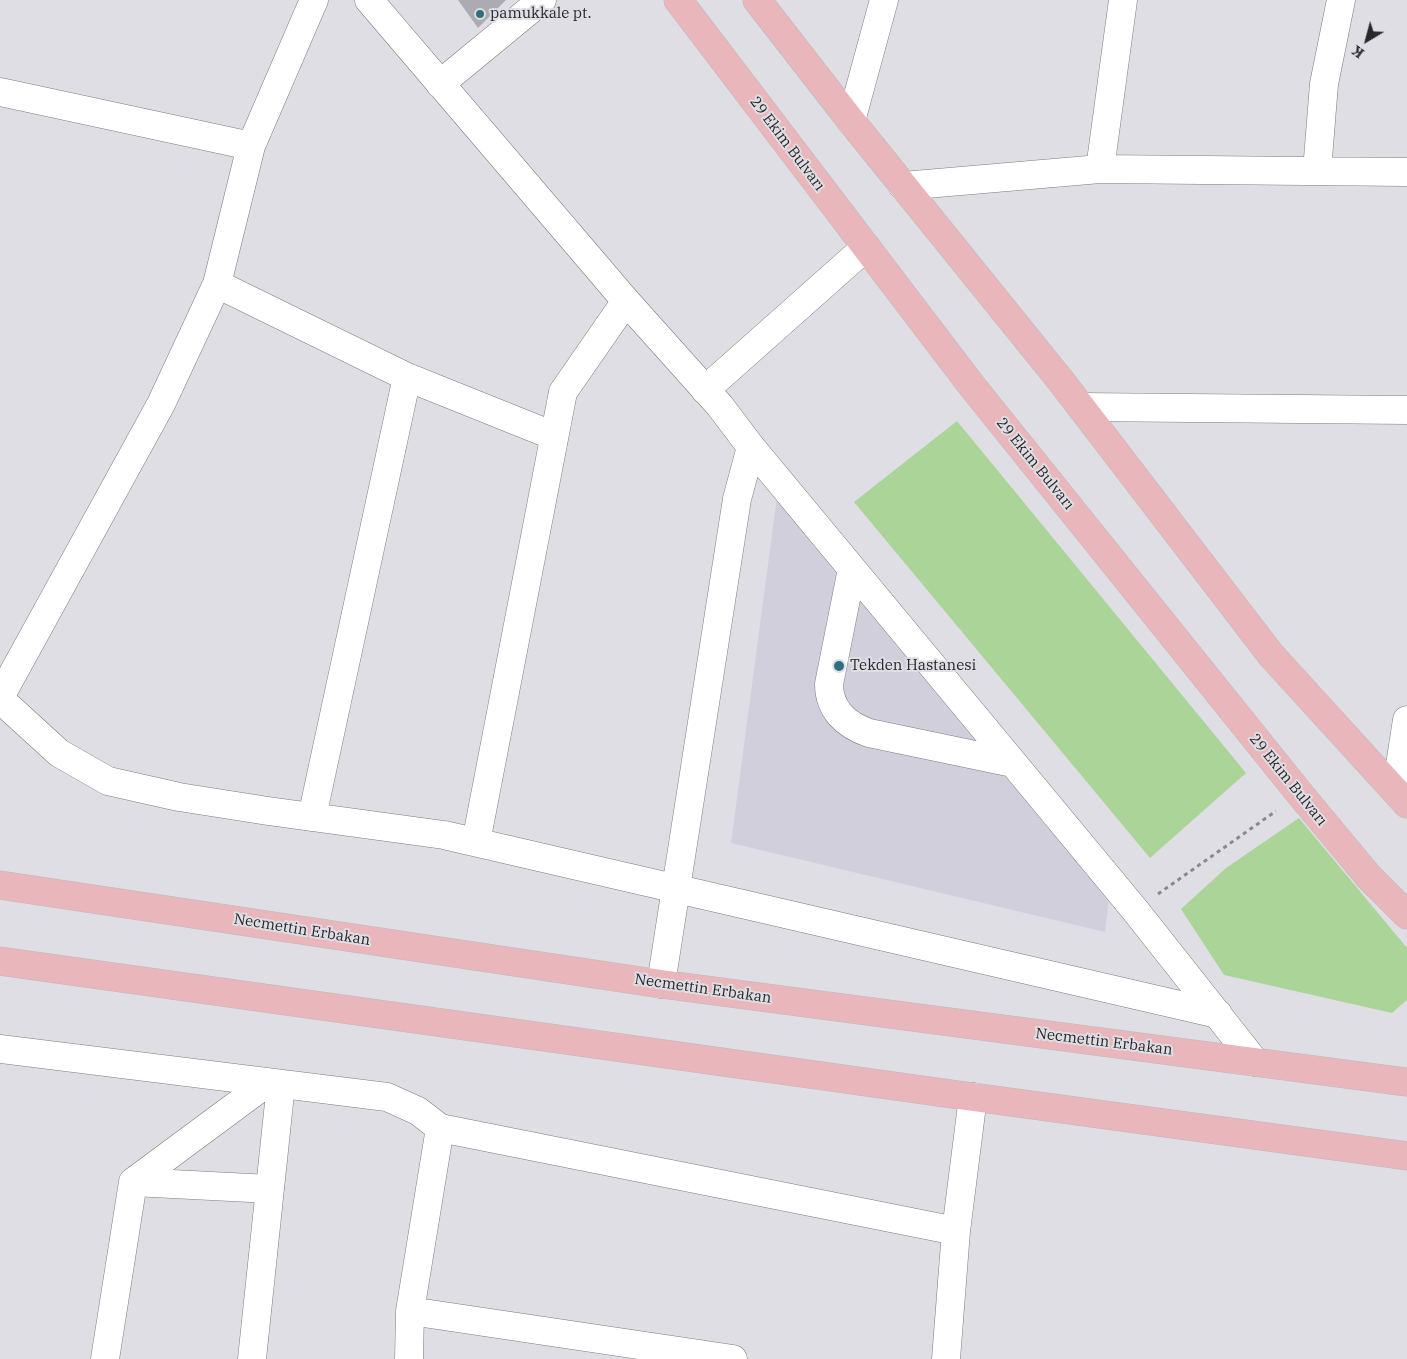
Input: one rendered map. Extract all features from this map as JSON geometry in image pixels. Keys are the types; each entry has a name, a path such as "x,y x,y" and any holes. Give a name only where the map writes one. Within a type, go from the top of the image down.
{"main road":[{"name":"29 Ekim Bulvarı","path":"678,0 972,386 1300,794 1369,877 1407,915"},
{"path":"756,0 1081,407 1270,655 1401,798"},
{"name":"Necmettin Erbakan","path":"0,885 661,984 1404,1080"},
{"path":"0,961 1407,1156"}],"street":[{"path":"314,0 251,146 217,284 161,404 0,698 59,753 108,781 179,797 444,835 1218,1014"},
{"path":"369,0 626,300 720,406 751,447 1135,910 1255,1062"},
{"path":"440,84 542,0"},
{"path":"851,121 884,0"},
{"path":"1100,168 1123,0"},
{"path":"1317,171 1324,84 1341,0"},
{"path":"2,98 251,146"},
{"path":"904,186 1100,168 1407,172"},
{"path":"705,390 866,247"},
{"path":"217,284 407,377 554,436"},
{"path":"476,842 563,392 626,300"},
{"path":"312,817 407,377"},
{"path":"1081,407 1407,410"},
{"path":"661,984 737,499 751,447"},
{"path":"852,569 829,684 830,698 838,714 848,724 869,733 1013,763"},
{"path":"1401,798 1407,720"},
{"path":"0,1049 387,1097 418,1111 440,1128 956,1231"},
{"path":"106,1359 133,1182 275,1083"},
{"path":"252,1359 270,1189 275,1083"},
{"path":"946,1359 956,1231 973,1097"},
{"path":"409,1359 410,1312 440,1128"},
{"path":"133,1182 270,1189"},
{"path":"410,1312 733,1359"}],"path":[{"path":"1135,910 1300,794"}],"shaded area":[{"name":"Tekden Hastanesi","path":"778,489 1110,892 1105,932 731,843"}],"green space":[{"path":"957,421 1246,773 1150,858 854,502"},
{"path":"1299,818 1407,948 1407,1000 1392,1013 1224,975 1181,909 1226,868"}],"building":[{"name":"pamukkale pt.","path":"458,0 506,0 478,28"}],"place":[{"name":"pamukkale pt.","path":"480,14"},
{"name":"Tekden Hastanesi","path":"839,666"}]}
